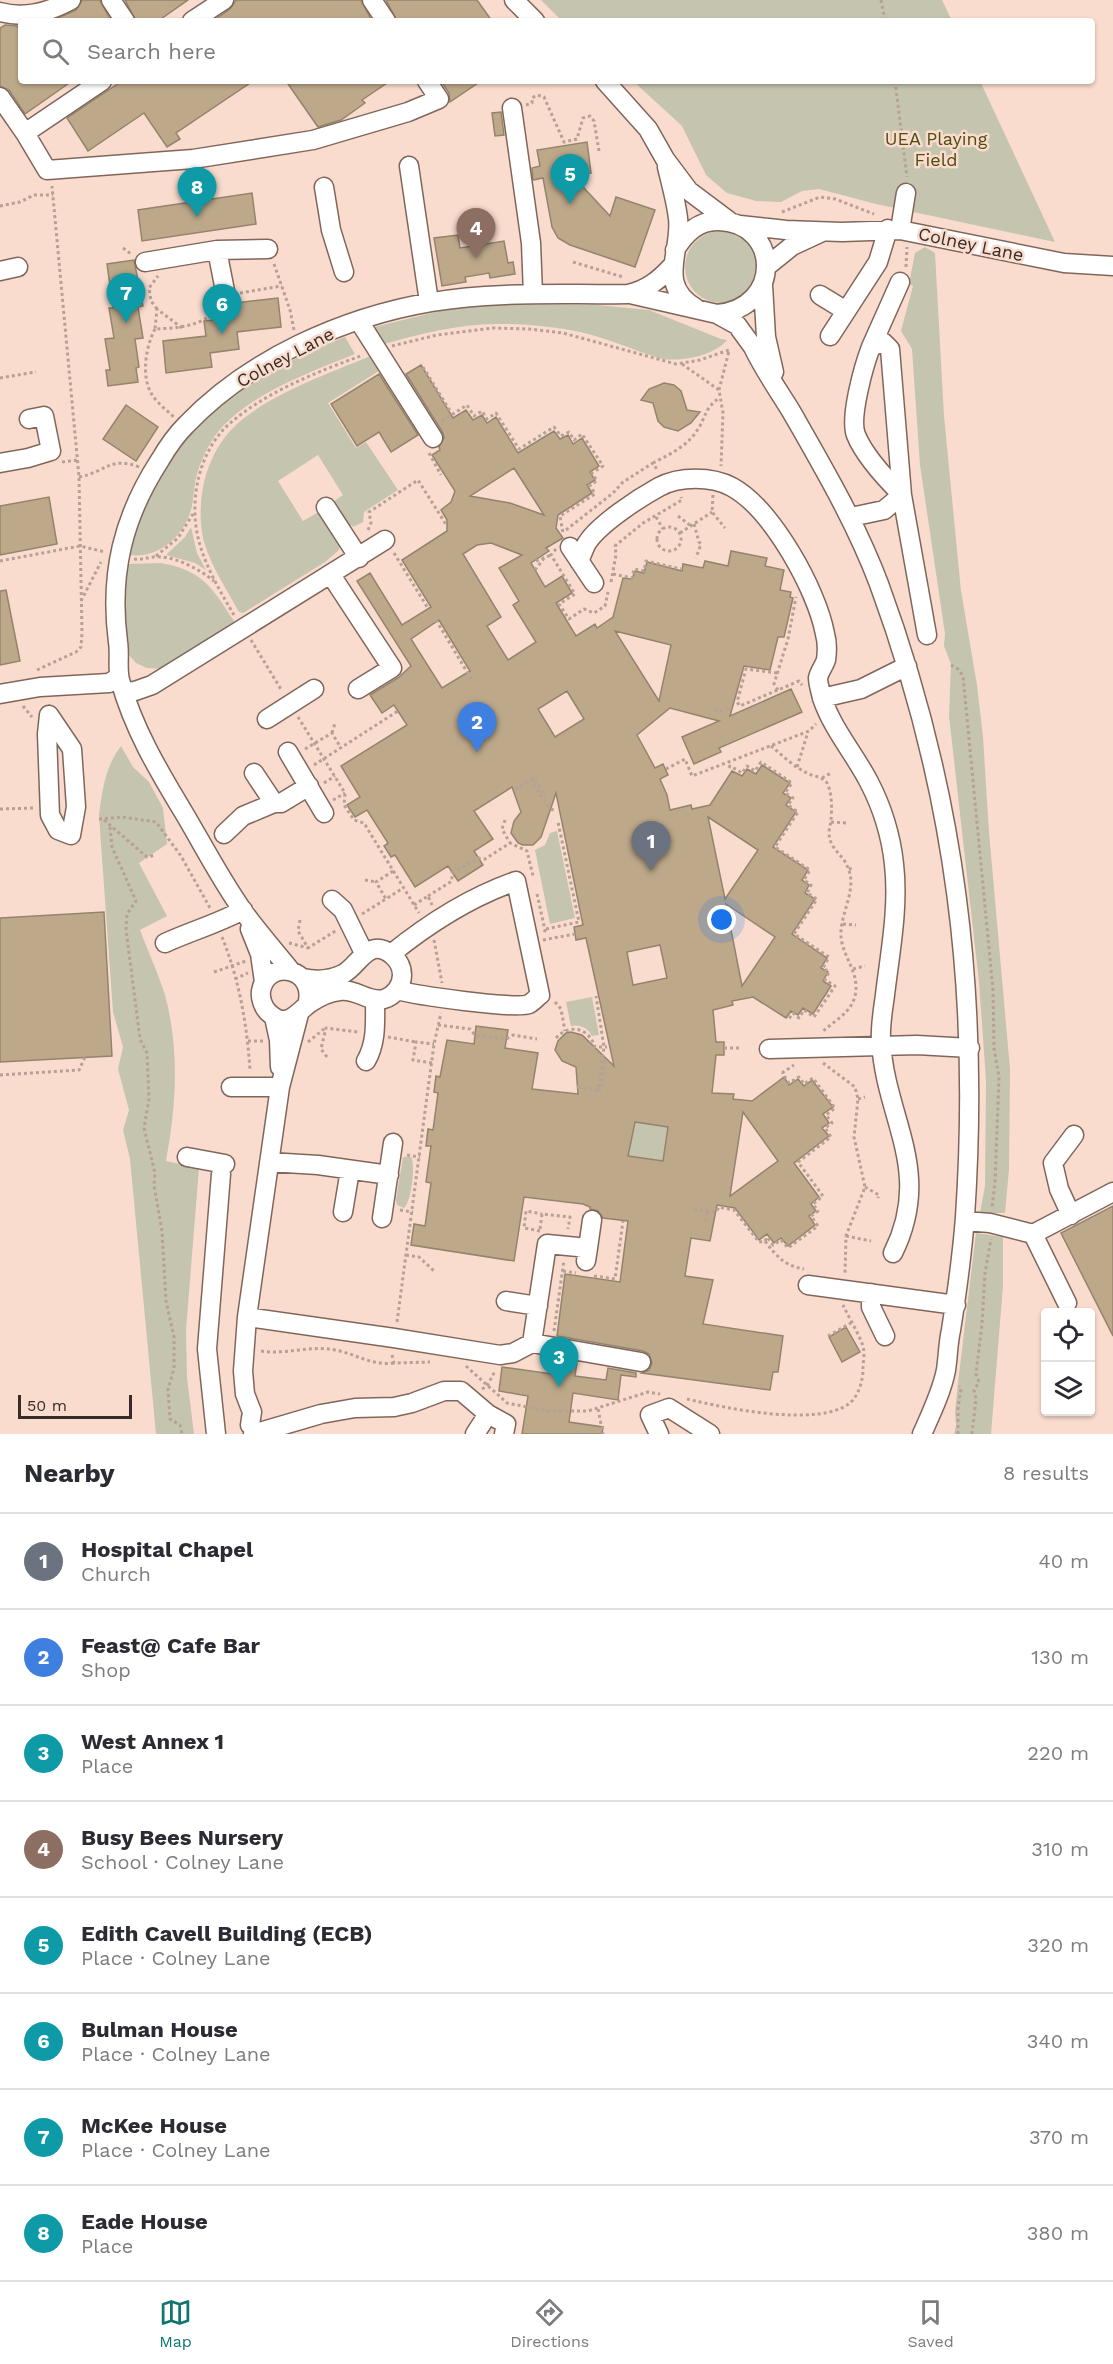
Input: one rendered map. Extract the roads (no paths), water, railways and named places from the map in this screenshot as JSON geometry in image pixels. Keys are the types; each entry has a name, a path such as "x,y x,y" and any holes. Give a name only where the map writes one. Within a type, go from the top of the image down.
{"street":[{"path":"0,12 28,15 51,11 71,0"},
{"path":"111,0 123,18"},
{"path":"197,18 224,0"},
{"path":"372,0 384,18"},
{"path":"514,0 532,18"},
{"path":"25,132 97,84"},
{"path":"0,97 25,132 47,170 193,159 313,140 408,112 439,99 429,84"},
{"path":"608,84 637,115 689,191 734,223 751,232 759,242 764,254 766,337 783,397"},
{"path":"512,108 531,243 533,294"},
{"path":"661,152 678,218 679,233 674,258 677,289 689,303 737,325 743,332 783,397 850,517 879,582 907,666 927,735 942,800 954,863 964,950 970,1048 969,1127 962,1262 946,1372 922,1434"},
{"path":"409,166 429,302"},
{"path":"324,187 331,230 344,272"},
{"path":"830,336 898,234 906,193"},
{"name":"Colney Lane","path":"626,285 641,291 652,285 674,258 684,236 697,226 712,221 786,230 898,234 1064,263 1113,266"},
{"name":"Colney Lane","path":"243,910 153,762 132,716 122,685 114,596 119,557 131,513 153,470 184,426 221,393 257,368 294,348 359,321 429,302 481,295 533,294 626,285 710,313 731,313 745,307 756,297 765,276 792,246 829,230"},
{"path":"146,262 217,250 268,249"},
{"path":"217,250 226,296"},
{"path":"900,282 862,368 854,423 856,435 884,477 902,495"},
{"path":"820,294 846,310"},
{"path":"359,321 433,438"},
{"path":"871,347 883,342 890,349 902,495 927,635"},
{"path":"29,419 44,416 51,451"},
{"path":"0,456 24,450 51,451"},
{"path":"0,463 28,459 51,451"},
{"path":"594,584 571,547 587,542 628,505 666,483 686,478 716,482 732,487 756,508 783,540 802,573 825,635 826,658 818,678 822,698 838,734 870,783 890,837 896,895 883,1010 882,1047 890,1090 906,1145 909,1183 905,1222 893,1252"},
{"path":"850,517 884,510 902,495"},
{"path":"326,507 359,558"},
{"path":"0,694 40,687 109,683 122,685 135,691 152,685 359,558 386,549"},
{"path":"331,575 392,668 358,689"},
{"path":"822,698 858,682 907,666"},
{"path":"267,719 314,689"},
{"path":"49,715 72,748 76,807 71,835 58,830 50,815 49,715"},
{"path":"292,753 308,778 324,813"},
{"path":"254,773 274,803"},
{"path":"203,846 224,834 243,816 281,802 308,778"},
{"path":"391,954 425,922 489,890 516,881 540,994 528,1005 444,999 397,990"},
{"path":"332,900 343,910 364,953"},
{"path":"165,943 196,928 211,926 243,910"},
{"path":"243,910 297,974 309,994 280,1087 247,1317 243,1408 251,1431 321,1414 412,1403 444,1391 461,1391 488,1414 506,1424 504,1434"},
{"path":"243,910 260,954 264,982 261,992 262,1002 266,1011 274,1017 287,1019 320,997 342,990 375,1000 383,999 397,990 402,972 397,959 380,950 364,953 350,969 334,977 311,980 297,974 278,971 264,982"},
{"path":"366,1061 363,1048 375,1000"},
{"path":"274,1017 279,1040 280,1087"},
{"path":"769,1049 917,1045 970,1048"},
{"path":"231,1087 280,1087"},
{"path":"1071,1215 1059,1189 1053,1163 1074,1135"},
{"path":"382,1218 393,1143"},
{"path":"187,1157 223,1169 207,1349 216,1434"},
{"path":"269,1162 318,1165 389,1174"},
{"path":"343,1212 350,1170"},
{"path":"964,1221 990,1223 1033,1234 1113,1192"},
{"path":"532,1343 547,1244 567,1246 587,1254 592,1220"},
{"path":"1033,1234 1067,1303"},
{"path":"807,1277 841,1278 871,1293 956,1305"},
{"path":"871,1293 871,1307 885,1336"},
{"path":"506,1301 538,1306"},
{"path":"247,1317 500,1355 513,1353 532,1343 640,1362"},
{"path":"932,1434 953,1376 950,1333"},
{"path":"913,1434 950,1333"},
{"path":"659,1434 650,1415 673,1400 710,1434"},
{"path":"475,1434 488,1414"}],"place":[{"name":"Edith Cavell Building (ECB)","path":"570,204"},
{"name":"Eade House","path":"197,217"},
{"name":"Busy Bees Nursery","path":"476,258"},
{"name":"McKee House","path":"126,323"},
{"name":"Bulman House","path":"222,334"},
{"name":"Feast@ Cafe Bar","path":"477,752"},
{"name":"Hospital Chapel","path":"651,871"},
{"name":"West Annex 1","path":"559,1387"}],"park label":[{"name":"UEA Playing Field","path":"936,148"}]}
